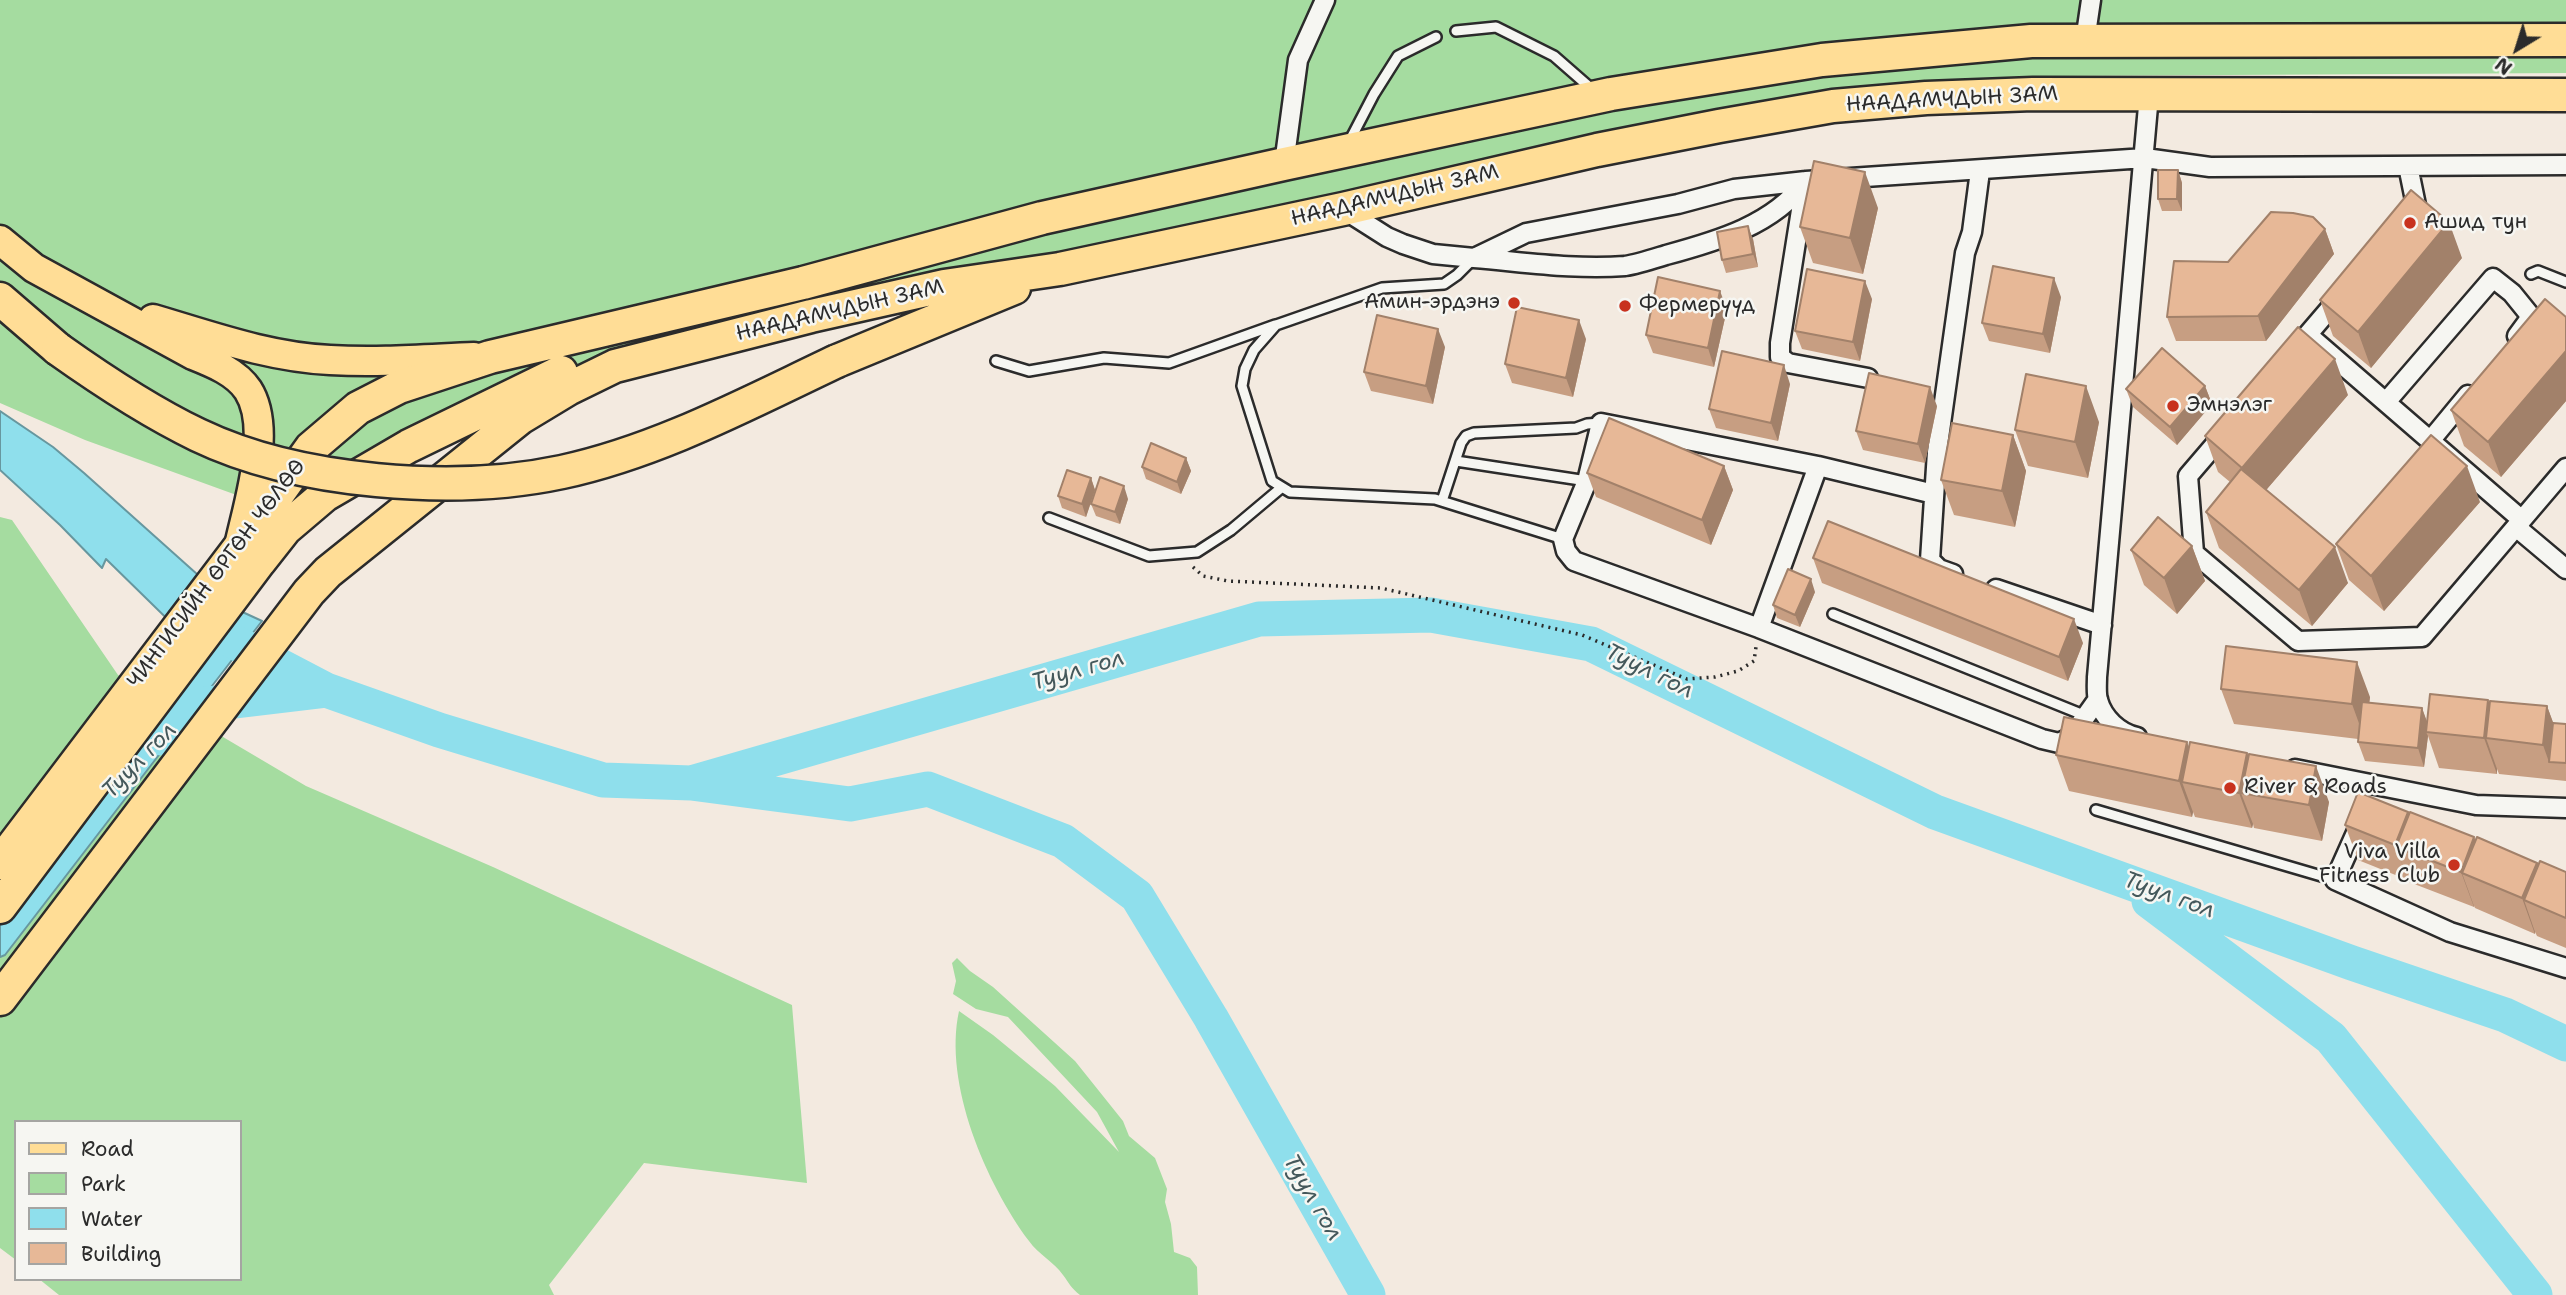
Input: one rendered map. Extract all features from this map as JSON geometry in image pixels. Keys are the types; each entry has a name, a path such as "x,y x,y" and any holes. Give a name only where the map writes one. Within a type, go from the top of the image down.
{"highway":[{"name":"НААДАМЧДЫН ЗАМ","path":"490,357 803,283 1042,218 1284,164 1601,96 1822,60 2031,41 2566,40"},
{"name":"НААДАМЧДЫН ЗАМ","path":"0,999 309,592 328,572 520,418 568,389 615,366 811,316 944,286 1060,269 1343,209 1597,150 1719,125 1833,106 2033,94 2566,95"},
{"path":"0,299 58,349 97,377 145,408 199,436 236,451 333,473 412,484 509,480 563,471 614,457 686,432 837,361 1060,269"},
{"path":"0,908 249,555 325,495 409,446 573,366 610,354 811,316"},
{"name":"ЧИНГИСИЙН ӨРГӨН ЧӨЛӨӨ","path":"0,863 249,555 311,448 358,408 399,387 490,357"}],"main road":[{"path":"0,240 34,268 219,366 236,377 248,390 255,407 258,441 249,555"},
{"path":"103,305 228,343 274,353 328,360 376,362 490,357"}],"street":[{"path":"1284,164 1298,60 1325,0"},
{"path":"2085,41 2091,0"},
{"path":"2149,94 2102,625 2098,699 2108,720 2126,734 2152,740"},
{"path":"1474,257 1526,233 1678,204 1734,189 1806,181 2145,158 2210,167 2566,165"},
{"path":"2400,225 2416,205 2408,166"},
{"path":"1980,171 1972,232 1965,253 1937,452 1930,560 1939,569 2102,625"},
{"path":"1343,209 1387,237 1433,254 1561,266 1626,266 1716,242 1776,212 1792,199 1806,181"},
{"path":"1806,181 1780,357 1788,363 1868,378"},
{"path":"2386,402 2493,278 2512,293 2530,318 2504,351"},
{"path":"2282,365 2350,285"},
{"path":"2308,335 2430,441 2566,569"},
{"path":"2430,441 2479,381"},
{"path":"2239,416 2188,476 2194,553 2298,641 2421,637 2566,468"},
{"path":"1934,494 1818,466 1601,423 1587,481 1563,540 1566,551 1574,561 1759,628 2042,739 2059,743 2071,737 2098,699"},
{"path":"1759,628 1818,466"},
{"path":"2271,764 2372,797 2566,808"},
{"path":"2372,797 2335,880 2450,932 2566,968"}],"lane":[{"path":"1456,31 1496,27 1554,56 1601,96"},
{"path":"1345,151 1374,94 1398,56 1436,37"},
{"path":"996,361 1029,371 1104,358 1169,363 1382,288 1444,284 1474,257"},
{"path":"2530,274 2538,271 2566,282"},
{"path":"1276,325 1254,350 1245,369 1242,387 1272,481 1281,488 1290,492 1442,501 1563,540"},
{"path":"1442,501 1466,436 1474,433 1576,428 1601,423"},
{"path":"1456,461 1587,481"},
{"path":"1049,518 1149,556 1197,552 1231,530 1281,488"},
{"path":"1833,614 2086,716"},
{"path":"2096,810 2335,880"}],"path":[{"path":"1178,554 1203,576 1228,581 1381,588 1582,635 1687,679 1715,677 1738,671 1754,661 1759,628"}],"green space":[{"path":"0,0 2566,0 2566,73 2059,76 1931,81 1784,97 1703,112 521,381 286,513 85,440 0,403"},
{"path":"0,517 12,520 118,675 306,786 493,867 792,1005 807,1183 644,1163 549,1285 554,1295 59,1295 42,1281 242,1281 242,1120 14,1120 14,1258 0,1248"},
{"path":"957,958 1075,1061 1123,1121 1129,1136 1155,1158 1167,1189 1165,1202 1174,1252 1190,1258 1197,1267 1198,1295 1080,1295 1029,1241 998,1191 972,1132 957,1070 959,1011 1055,1086 1119,1152 1097,1112 1008,1017 976,1009 953,994 956,981 952,963"}],"water":[{"path":"0,411 53,447 84,473 236,609 262,621 5,955 0,957 0,896 198,649 106,559 102,568 0,470"}],"building":[{"path":"1814,161 1865,172 1850,238 1800,227"},
{"path":"2158,170 2178,170 2177,199 2158,199"},
{"path":"2411,190 2449,222 2358,332 2320,300"},
{"path":"2271,212 2313,217 2325,229 2258,316 2167,317 2174,261 2228,262"},
{"path":"1748,226 1753,254 1722,260 1717,232"},
{"path":"1993,266 2054,278 2043,334 1982,323"},
{"path":"1807,269 1865,281 1853,342 1795,331"},
{"path":"1658,277 1720,291 1708,348 1646,335"},
{"path":"2545,299 2566,317 2566,351 2488,442 2451,410"},
{"path":"1517,307 1579,320 1566,378 1505,364"},
{"path":"1377,315 1438,329 1426,386 1364,372"},
{"path":"2298,327 2335,359 2242,468 2205,436"},
{"path":"2162,348 2205,386 2170,427 2126,389"},
{"path":"1722,351 1784,365 1771,423 1709,409"},
{"path":"1869,373 1930,387 1918,444 1856,431"},
{"path":"2026,374 2086,386 2075,442 2015,430"},
{"path":"1609,418 1724,466 1702,520 1587,473"},
{"path":"1952,423 2013,435 2002,491 1941,480"},
{"path":"2431,435 2467,466 2371,576 2336,544"},
{"path":"1151,443 1186,458 1177,482 1142,467"},
{"path":"2241,469 2335,547 2299,590 2206,512"},
{"path":"1067,470 1091,478 1082,504 1058,496"},
{"path":"1100,477 1124,486 1115,512 1091,504"},
{"path":"2158,517 2192,546 2164,578 2131,550"},
{"path":"1828,521 2074,619 2059,657 1813,558"},
{"path":"1788,569 1811,579 1795,615 1773,605"},
{"path":"2226,646 2357,662 2352,704 2221,689"},
{"path":"2430,694 2488,700 2484,738 2426,732"},
{"path":"2490,701 2547,706 2543,745 2486,738"},
{"path":"2362,702 2422,708 2418,748 2358,742"},
{"path":"2064,717 2187,742 2179,781 2056,755"},
{"path":"2553,723 2566,724 2566,763 2549,762"},
{"path":"2190,742 2247,753 2239,793 2182,782"},
{"path":"2249,754 2316,766 2309,805 2241,793"},
{"path":"2358,792 2408,812 2395,845 2345,825"},
{"path":"2410,812 2474,837 2461,872 2396,847"},
{"path":"2477,837 2537,863 2522,898 2462,873"},
{"path":"2540,861 2566,872 2566,918 2524,900"}],"waterway":[{"name":"Туул гол","path":"691,783 1259,619 1431,615 1591,644 1935,812 2352,963 2505,1015 2566,1044"},
{"name":"Туул гол","path":"200,624 326,690"},
{"name":"Туул гол","path":"162,738 192,706 326,690 439,730 603,780 691,783 850,804 928,789 1063,841 1137,896 1211,1018 1368,1295"},
{"path":"2149,901 2331,1038 2535,1295"}],"place":[{"name":"Ашид тун","path":"2410,223"},
{"name":"Амин-эрдэнэ","path":"1514,303"},
{"name":"Фермерүүд","path":"1625,306"},
{"name":"Эмнэлэг","path":"2173,406"},
{"name":"River & Roads","path":"2230,788"},
{"name":"Viva Villa Fitness Club","path":"2454,865"}]}
